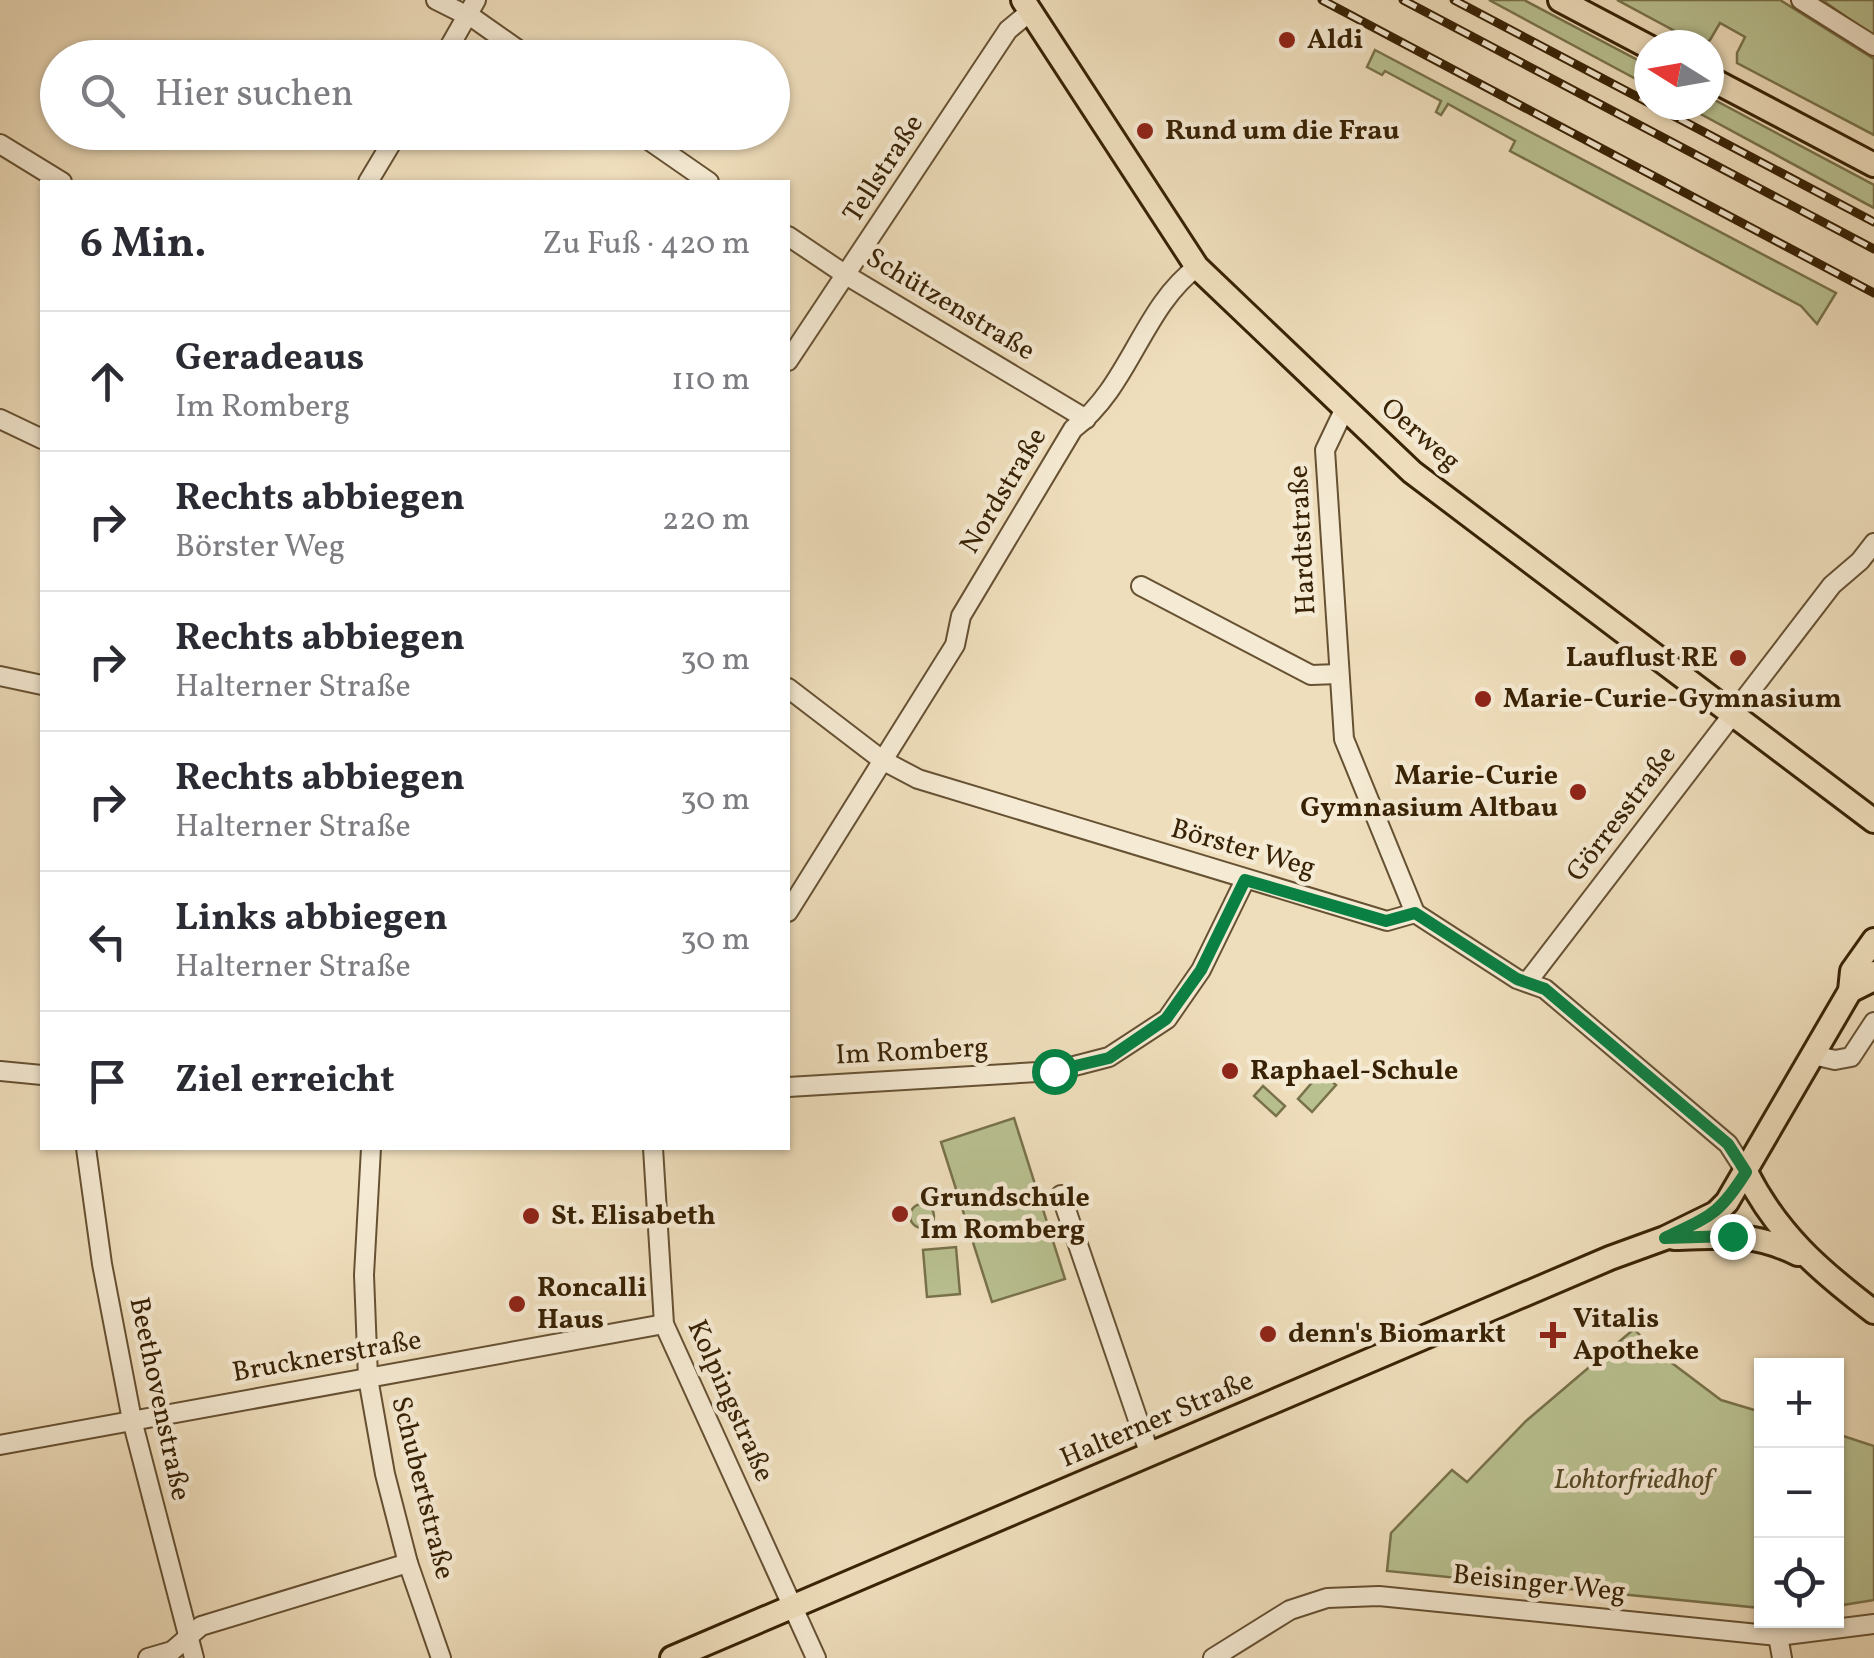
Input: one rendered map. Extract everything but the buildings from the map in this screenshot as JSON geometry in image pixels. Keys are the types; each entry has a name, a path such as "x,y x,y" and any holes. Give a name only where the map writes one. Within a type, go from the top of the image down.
{"main road":[{"path":"1560,0 1634,39"},
{"name":"Oerweg","path":"1027,6 1196,267 1412,472 1874,821"},
{"path":"1724,86 1874,165"},
{"name":"Halterner Straße","path":"672,1658 1610,1258 1665,1238 1716,1213 1746,1172 1850,990 1852,971 1874,940"},
{"path":"1850,990 1868,982 1874,973"},
{"path":"1746,1172 1764,1207 1806,1258 1871,1304"},
{"name":"Halterner Straße","path":"1665,1238 1743,1236 1769,1240 1806,1258"}],"street":[{"path":"436,0 472,8 509,40"},
{"path":"1802,0 1874,46"},
{"name":"Tellstraße","path":"790,359 1027,6"},
{"path":"453,40 472,8"},
{"path":"0,144 59,180"},
{"path":"369,180 387,150"},
{"path":"658,150 689,177"},
{"name":"Schützenstraße","path":"790,237 1086,419"},
{"name":"Nordstraße","path":"882,760 955,645 961,616 1073,429 1099,408 1171,291 1196,267"},
{"name":"Hardtstraße","path":"1345,408 1325,450 1344,739 1415,913"},
{"path":"0,419 40,438"},
{"name":"Görresstraße","path":"1528,981 1832,586 1867,566 1874,543"},
{"path":"1140,586 1310,675 1338,674"},
{"path":"0,676 40,686"},
{"name":"Börster Weg","path":"790,690 882,760 918,779 1386,921 1415,913"},
{"path":"790,909 882,760"},
{"name":"Im Romberg","path":"790,1088 1054,1071 1109,1058 1166,1019 1201,970 1245,880"},
{"path":"1415,913 1517,979 1545,989 1728,1144 1746,1172"},
{"path":"1812,1056 1851,1058 1874,1022"},
{"path":"0,1071 40,1075"},
{"name":"Beethovenstraße","path":"86,1150 102,1264 132,1420 194,1658"},
{"name":"Schubertstraße","path":"372,1150 364,1275 368,1378 385,1474 408,1563 441,1658"},
{"name":"Kolpingstraße","path":"653,1150 664,1324 816,1658"},
{"path":"1061,1196 1150,1455"},
{"name":"Brucknerstraße","path":"0,1445 664,1324"},
{"path":"148,1658 172,1651 201,1626 408,1563"},
{"name":"Beisinger Weg","path":"1213,1658 1290,1610 1326,1598 1379,1596 1778,1636 1874,1624"},
{"path":"1778,1636 1782,1658"}],"green space":[{"path":"1489,0 1524,0 1634,58 1634,78"},
{"path":"1617,0 1780,0 1874,59 1874,135 1737,63 1745,37 1720,23 1716,30 1673,30"},
{"path":"1822,0 1874,0 1874,36"},
{"path":"1375,50 1836,293 1817,324 1801,306 1510,151 1515,141 1448,104 1441,115 1436,112 1441,101 1385,71 1382,75 1367,67"},
{"path":"1724,105 1874,185 1874,208 1712,120 1724,120"},
{"path":"1321,1072 1336,1085 1312,1112 1298,1099"},
{"path":"1263,1086 1285,1106 1276,1116 1254,1096"},
{"path":"1014,1118 1065,1279 992,1302 941,1142"},
{"path":"922,1204 934,1216 922,1228 910,1216"},
{"path":"956,1247 960,1294 927,1297 923,1250"},
{"name":"Lohtorfriedhof","path":"1634,1329 1652,1348 1721,1400 1754,1410 1754,1607 1387,1571 1391,1533 1452,1470 1467,1482 1526,1421"},
{"path":"1844,1436 1874,1446 1874,1600 1844,1605"}],"railway":[{"path":"1322,0 1874,293"},
{"path":"1403,0 1874,249"},
{"path":"1454,0 1634,95"},
{"path":"1681,120 1874,222"}],"place":[{"name":"Aldi","path":"1287,40"},
{"name":"Rund um die Frau","path":"1145,131"},
{"name":"Lauflust RE","path":"1738,658"},
{"name":"Marie-Curie-Gymnasium","path":"1483,699"},
{"name":"Marie-Curie Gymnasium Altbau","path":"1578,792"},
{"name":"Raphael-Schule","path":"1230,1071"},
{"name":"Grundschule Im Romberg","path":"900,1214"},
{"name":"St. Elisabeth","path":"531,1216"},
{"name":"Roncalli Haus","path":"517,1304"},
{"name":"denn's Biomarkt","path":"1268,1334"},
{"name":"Vitalis Apotheke","path":"1553,1335"}],"route":[{"path":"1054,1071 1109,1058 1166,1019 1201,970 1245,880 1386,921 1415,913 1517,979 1545,989 1728,1144 1746,1172 1727,1202 1716,1213 1665,1238 1732,1236"}]}
